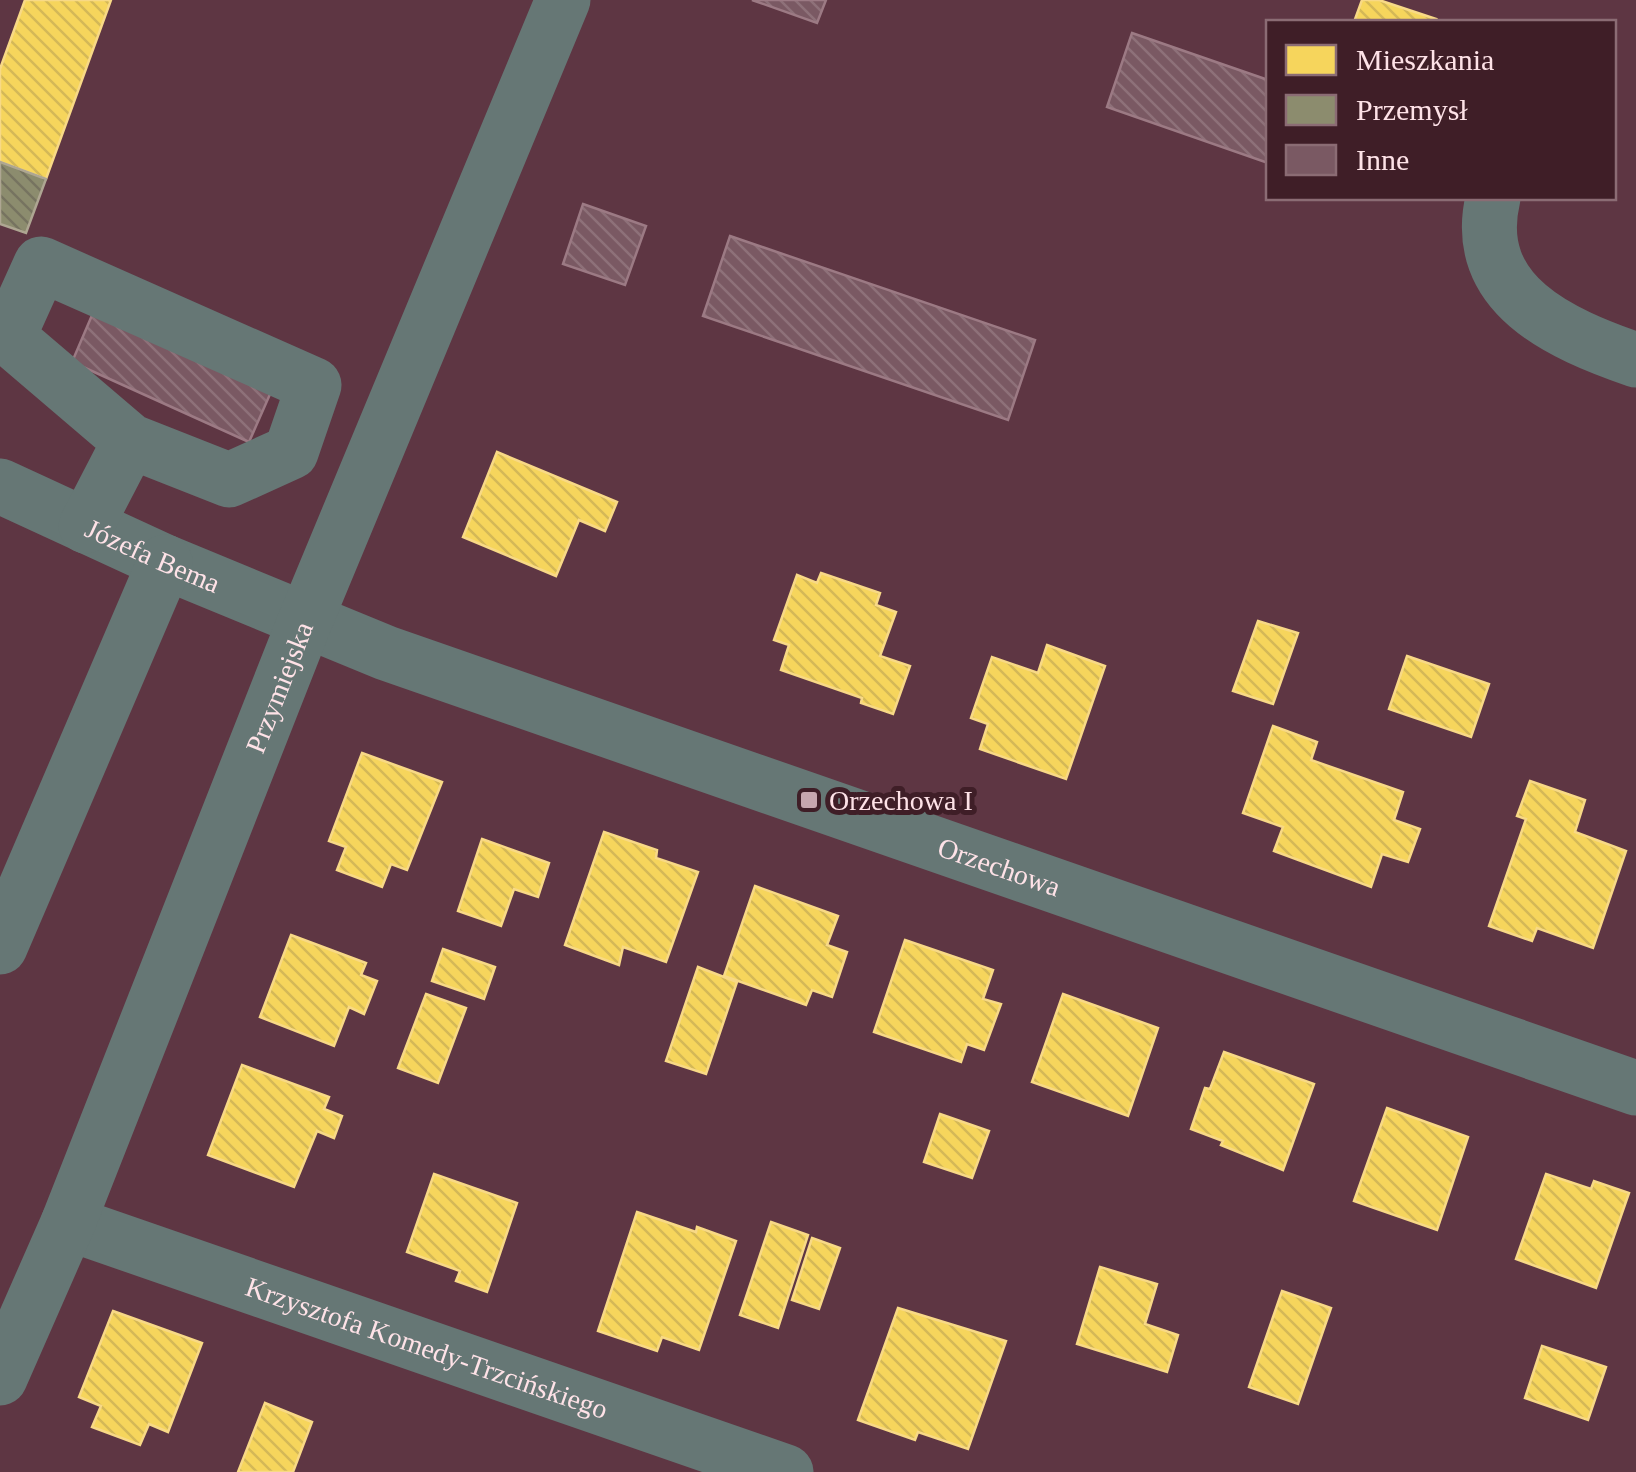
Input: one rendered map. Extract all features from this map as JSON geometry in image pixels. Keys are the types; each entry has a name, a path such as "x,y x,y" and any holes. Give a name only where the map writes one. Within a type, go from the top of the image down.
{"street":[{"name":"Przymiejska","path":"0,1378 68,1223 305,621 563,0"},
{"path":"1492,200 1489,212 1494,256 1509,290 1534,312 1581,341 1636,360"},
{"path":"42,264 314,384 291,452 228,480 130,441 8,337 42,264"},
{"path":"86,526 130,441"},
{"name":"Józefa Bema","path":"0,486 305,621"},
{"path":"0,947 165,562"},
{"name":"Orzechowa","path":"305,621 404,660 1636,1088"},
{"name":"Krzysztofa Komedy-Trzcińskiego","path":"68,1223 786,1472"}],"building: Mieszkania":[{"path":"25,0 111,0 46,179 0,162 0,69"},
{"path":"1362,0 1379,0 1436,19 1435,20 1355,20"},
{"path":"497,452 617,502 605,531 579,520 556,576 463,537"},
{"path":"821,573 880,593 876,605 896,612 880,656 910,666 893,714 861,703 862,698 781,670 789,645 774,640 797,575 817,583"},
{"path":"1258,621 1298,633 1273,704 1233,691"},
{"path":"1047,645 1105,666 1066,779 980,749 988,724 971,718 992,657 1038,673"},
{"path":"1407,656 1489,684 1471,737 1389,709"},
{"path":"1273,726 1317,742 1311,760 1403,792 1394,820 1420,829 1408,862 1382,854 1371,887 1274,851 1283,827 1243,813"},
{"path":"362,753 442,782 407,870 391,864 382,887 337,870 346,847 329,841"},
{"path":"1530,781 1585,800 1575,832 1626,851 1593,948 1537,928 1532,941 1489,926 1526,819 1517,816"},
{"path":"604,832 657,850 656,858 698,872 666,962 623,947 619,965 565,945"},
{"path":"482,839 549,863 538,897 514,889 501,926 458,911"},
{"path":"755,886 838,916 827,945 847,952 832,997 812,990 806,1005 724,976"},
{"path":"291,935 366,963 361,975 377,981 364,1014 349,1007 334,1046 260,1017"},
{"path":"905,940 993,970 983,999 1001,1004 984,1050 967,1044 961,1062 874,1032"},
{"path":"443,949 495,967 484,999 432,981"},
{"path":"698,967 737,982 706,1074 666,1061"},
{"path":"426,994 466,1008 438,1083 398,1068"},
{"path":"1063,994 1158,1028 1128,1116 1032,1082"},
{"path":"1224,1052 1314,1084 1283,1170 1191,1129 1205,1088 1210,1089"},
{"path":"242,1065 329,1097 324,1109 342,1116 334,1138 317,1131 294,1187 208,1155"},
{"path":"1387,1108 1468,1137 1437,1230 1354,1201"},
{"path":"940,1114 989,1131 972,1178 924,1162"},
{"path":"434,1174 517,1203 487,1292 456,1281 460,1271 407,1252"},
{"path":"1546,1174 1591,1189 1594,1181 1629,1193 1596,1288 1516,1259"},
{"path":"637,1212 736,1241 699,1350 662,1337 657,1351 598,1331"},
{"path":"771,1222 808,1235 778,1328 740,1315"},
{"path":"812,1238 840,1248 819,1309 792,1300"},
{"path":"1100,1267 1157,1284 1145,1324 1178,1335 1167,1372 1077,1344"},
{"path":"1282,1291 1331,1308 1298,1404 1249,1387"},
{"path":"898,1308 1006,1341 968,1449 918,1432 915,1440 858,1420"},
{"path":"113,1311 202,1343 168,1432 149,1424 140,1445 92,1427 101,1406 79,1397"},
{"path":"1542,1346 1606,1367 1588,1420 1525,1398"},
{"path":"265,1403 312,1422 293,1472 238,1472"}],"building: Przemysł":[{"path":"0,162 46,179 26,233 0,224"}],"building: Inne":[{"path":"752,0 826,0 817,23"},
{"path":"1132,33 1266,79 1266,162 1107,107"},
{"path":"583,204 646,226 625,285 563,264"},
{"path":"730,236 1035,340 1008,420 703,316"},
{"path":"93,313 271,392 249,442 72,362"}],"place":[{"name":"Orzechowa I","path":"809,800"}]}
